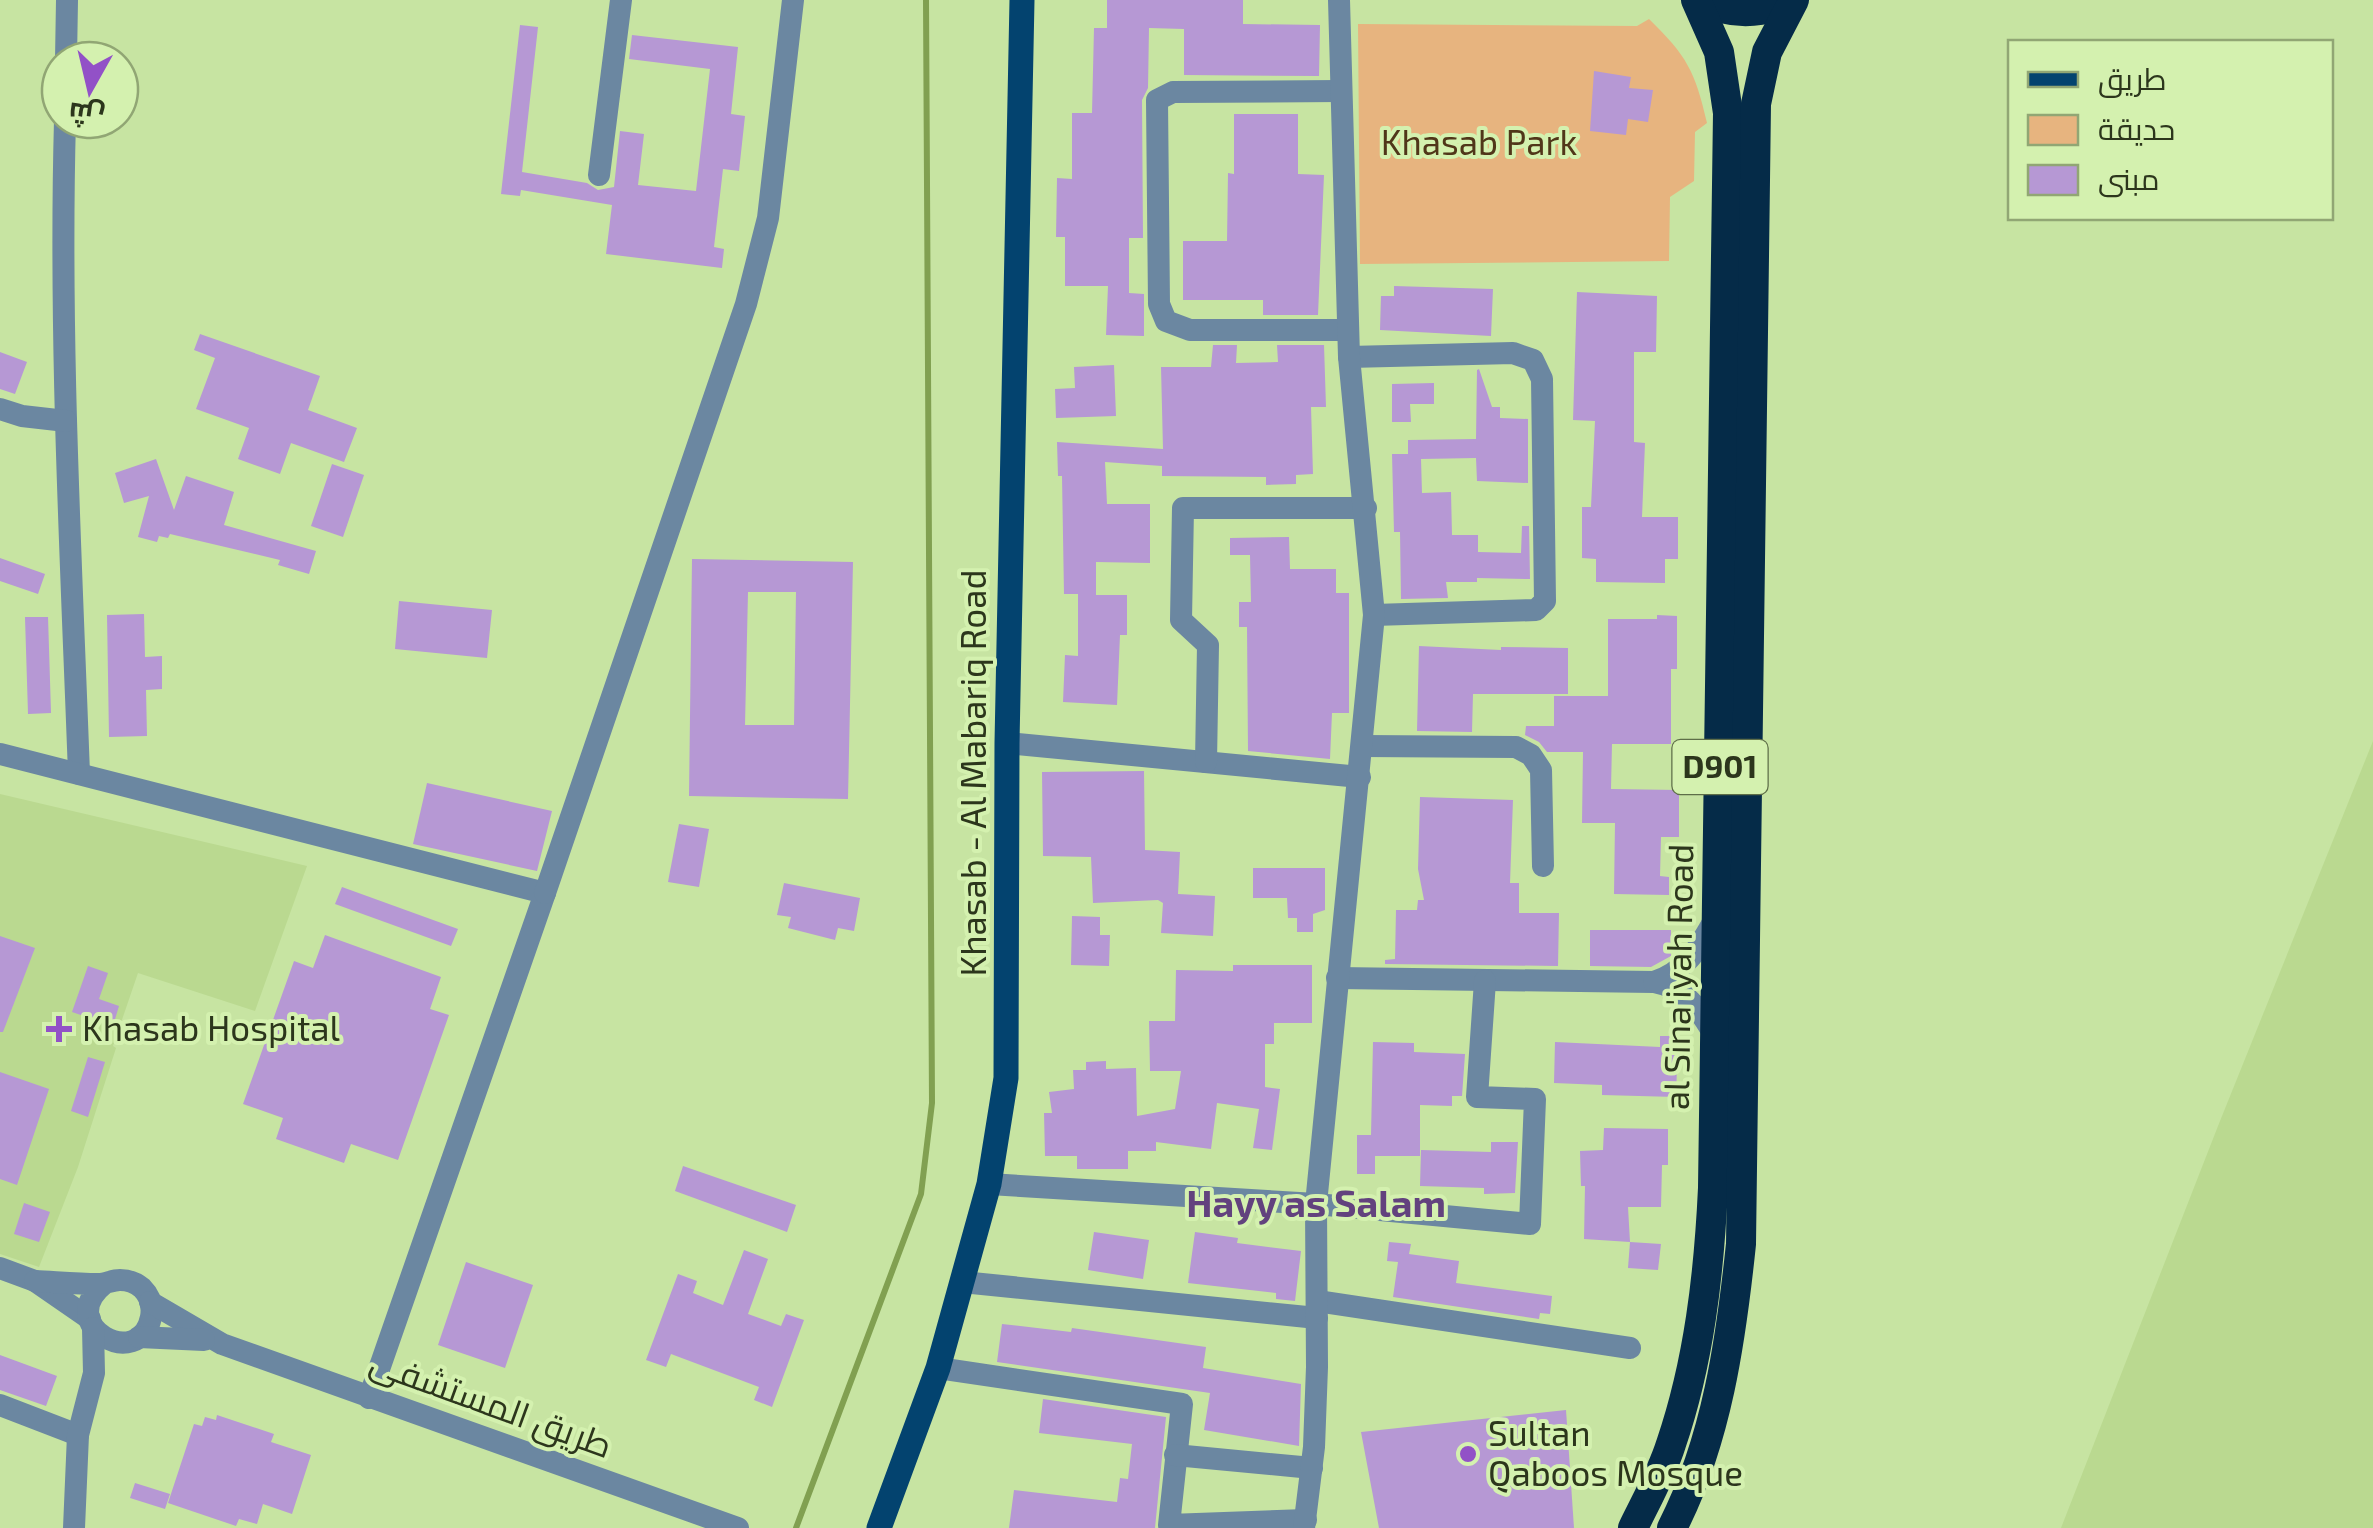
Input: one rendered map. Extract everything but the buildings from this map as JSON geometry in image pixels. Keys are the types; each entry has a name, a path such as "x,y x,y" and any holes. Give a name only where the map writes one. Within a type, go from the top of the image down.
{"highway":[{"name":"D901","path":"1699,0 1734,11 1756,11 1792,0"},
{"name":"al Sina'iyah Road","path":"1633,1528 1672,1444 1694,1364 1711,1234 1728,113 1719,52 1699,0"},
{"name":"al Sina'iyah Road","path":"1672,1528 1704,1448 1718,1398 1741,1244 1756,104 1766,52 1792,0"}],"main road":[{"name":"Khasab - Al Mabariq Road","path":"879,1528 938,1368 989,1184 1006,1078 1007,742 1022,0"}],"street":[{"path":"67,40 68,0"},
{"path":"600,175 621,0"},
{"path":"369,1398 746,304 768,218 793,0"},
{"path":"938,1368 1182,1404 1168,1526 1305,1524 1312,1468 1316,1204 1374,614 1348,357 1338,0"},
{"path":"1341,92 1173,92 1156,100 1158,304 1166,320 1190,330 1348,330"},
{"path":"64,140 66,421 80,774"},
{"path":"1348,357 1513,354 1533,360 1542,379 1545,601 1536,610 1374,614"},
{"path":"0,409 66,421"},
{"path":"1206,762 1208,645 1182,620 1183,508 1366,508"},
{"path":"1007,742 1360,777"},
{"path":"1363,746 1516,748 1531,756 1541,770 1543,866"},
{"path":"0,754 545,893"},
{"path":"1654,982 1688,964 1718,915"},
{"path":"1337,978 1654,982 1668,985 1690,999 1716,1038"},
{"path":"989,1184 1316,1204 1530,1224 1535,1099 1477,1097 1485,981"},
{"path":"0,1268 35,1280 133,1282 146,1293 150,1321 90,1395"},
{"path":"35,1280 109,1341 134,1339"},
{"path":"962,1282 1317,1310 1630,1348"},
{"path":"74,1528 78,1434 90,1395 91,1299 104,1284"},
{"name":"طريق المستشفى","path":"150,1302 222,1344 714,1524 738,1528"},
{"name":"طريق المستشفى","path":"134,1339 180,1338 222,1344"},
{"path":"0,1405 78,1434"},
{"path":"1175,1455 1312,1468"}],"shaded area":[{"path":"2373,741 2373,1528 2061,1528 2218,1126"},
{"name":"Khasab Hospital","path":"0,794 307,866 255,1011 138,973 78,1167 39,1267 0,1254"}],"green space":[{"name":"Khasab Park","path":"1649,19 1688,65 1707,123 1695,132 1694,181 1670,197 1669,261 1360,264 1358,24 1637,26"}],"waterway":[{"path":"796,1528 921,1194 932,1103 926,0"}],"place":[{"name":"Khasab Hospital","path":"59,1029"},
{"name":"Sultan Qaboos Mosque","path":"1468,1454"}],"district":[{"name":"Hayy as Salam","path":"1316,1204"}]}
